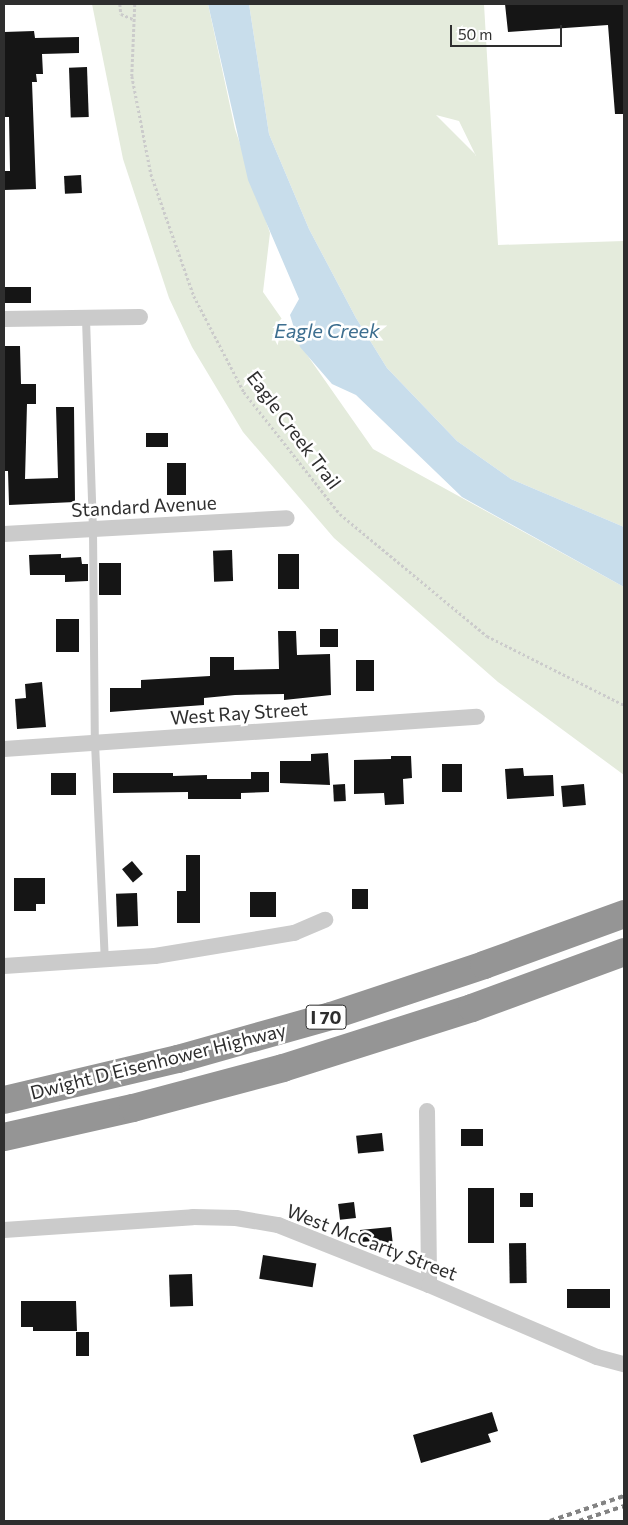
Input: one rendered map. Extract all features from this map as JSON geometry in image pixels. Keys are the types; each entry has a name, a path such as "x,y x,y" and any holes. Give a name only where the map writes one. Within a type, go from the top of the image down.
{"highway":[{"name":"Dwight D Eisenhower Highway","path":"12,1098 178,1059 330,1016 476,968 624,914"},
{"name":"Dwight D Eisenhower Highway","path":"12,1135 132,1108 283,1068 472,1008 624,952"}],"street":[{"path":"4,320 140,317"},
{"name":"Standard Avenue","path":"4,534 287,518"},
{"name":"West Ray Street","path":"4,749 477,717"},
{"path":"4,966 155,956 294,933 325,920"},
{"path":"427,1110 429,1285"},
{"name":"West McCarty Street","path":"4,1230 193,1217 236,1218 306,1234 597,1357 624,1364"}],"lane":[{"path":"86,318 93,530 95,742 104,960"}],"path":[{"path":"120,4 121,14 134,20"},
{"name":"Eagle Creek Trail","path":"135,4 132,76 151,174 194,296 244,392 340,514 487,636 624,705"}],"green space":[{"path":"92,4 208,4 235,129 270,233 263,292 373,449 624,587 624,775 498,682 334,538 243,432 192,347 169,298 123,159"},
{"path":"249,4 484,4 498,245 624,241 624,527 511,479 457,441 387,368 356,318 309,229 269,134","holes":["436,115 459,121 475,154"]}],"water":[{"name":"Eagle Creek","path":"208,4 249,4 269,134 309,229 356,318 387,368 457,441 511,479 624,527 624,587 462,497 356,395 332,384 300,347 290,315 299,299 248,180"}],"building":[{"path":"505,4 624,4 624,114 615,114 608,25 508,32"},
{"path":"34,31 35,38 79,37 79,53 42,54 43,74 36,74 37,82 32,82 36,189 4,190 4,171 10,171 9,117 4,117 4,32"},
{"path":"87,67 89,117 71,118 69,68"},
{"path":"81,175 82,193 65,194 64,176"},
{"path":"4,287 31,287 31,303 4,303"},
{"path":"4,346 20,346 21,384 36,384 36,404 27,404 25,479 58,478 56,407 74,407 75,502 9,505 8,471 5,471"},
{"path":"146,433 168,433 168,447 146,447"},
{"path":"167,463 186,463 186,495 167,495"},
{"path":"232,550 233,581 214,582 213,551"},
{"path":"61,554 61,558 81,557 82,564 88,564 88,581 65,582 65,575 30,575 29,555"},
{"path":"278,554 299,554 299,589 278,589"},
{"path":"99,563 121,563 121,595 99,595"},
{"path":"56,619 79,619 79,652 56,652"},
{"path":"320,629 338,629 338,647 320,647"},
{"path":"278,631 296,631 297,655 330,654 331,695 284,700 284,694 235,695 204,698 204,705 110,712 110,688 141,688 141,680 210,676 210,657 234,657 234,670 279,669"},
{"path":"356,660 374,660 374,691 356,691"},
{"path":"42,682 46,727 17,729 15,699 26,698 25,684"},
{"path":"328,753 330,785 280,783 280,761 311,761 311,754"},
{"path":"391,756 411,756 412,778 403,779 404,804 385,805 384,793 354,794 354,760 391,759"},
{"path":"442,764 462,764 462,792 442,792"},
{"path":"523,768 524,776 553,775 554,796 507,799 505,769"},
{"path":"251,772 269,772 269,792 241,793 241,799 188,799 188,792 113,793 113,773 173,773 173,776 207,775 207,779 251,779"},
{"path":"51,773 76,773 76,795 51,795"},
{"path":"345,784 346,801 334,802 333,785"},
{"path":"584,784 586,805 563,807 561,786"},
{"path":"186,855 200,855 200,923 177,923 177,891 186,891"},
{"path":"132,861 143,874 133,882 122,869"},
{"path":"14,878 45,878 45,904 36,904 36,911 14,911"},
{"path":"352,889 368,889 368,909 352,909"},
{"path":"250,892 276,892 276,917 250,917"},
{"path":"137,893 138,926 117,927 116,894"},
{"path":"461,1129 483,1129 483,1146 461,1146"},
{"path":"382,1133 384,1151 358,1154 356,1136"},
{"path":"468,1188 494,1188 494,1243 468,1243"},
{"path":"520,1193 533,1193 533,1207 520,1207"},
{"path":"354,1202 356,1218 340,1220 338,1204"},
{"path":"391,1227 393,1245 374,1247 374,1241 361,1242 360,1230"},
{"path":"509,1243 526,1243 527,1283 510,1283"},
{"path":"263,1255 316,1263 313,1287 259,1279"},
{"path":"192,1274 193,1306 170,1307 169,1275"},
{"path":"567,1289 610,1289 610,1308 567,1308"},
{"path":"21,1301 76,1301 77,1331 33,1331 33,1327 21,1327"},
{"path":"76,1332 89,1332 89,1356 76,1356"},
{"path":"492,1412 498,1431 488,1434 491,1442 421,1463 413,1435"}],"railway":[{"path":"550,1521 624,1496"},
{"path":"579,1521 624,1506"}]}
